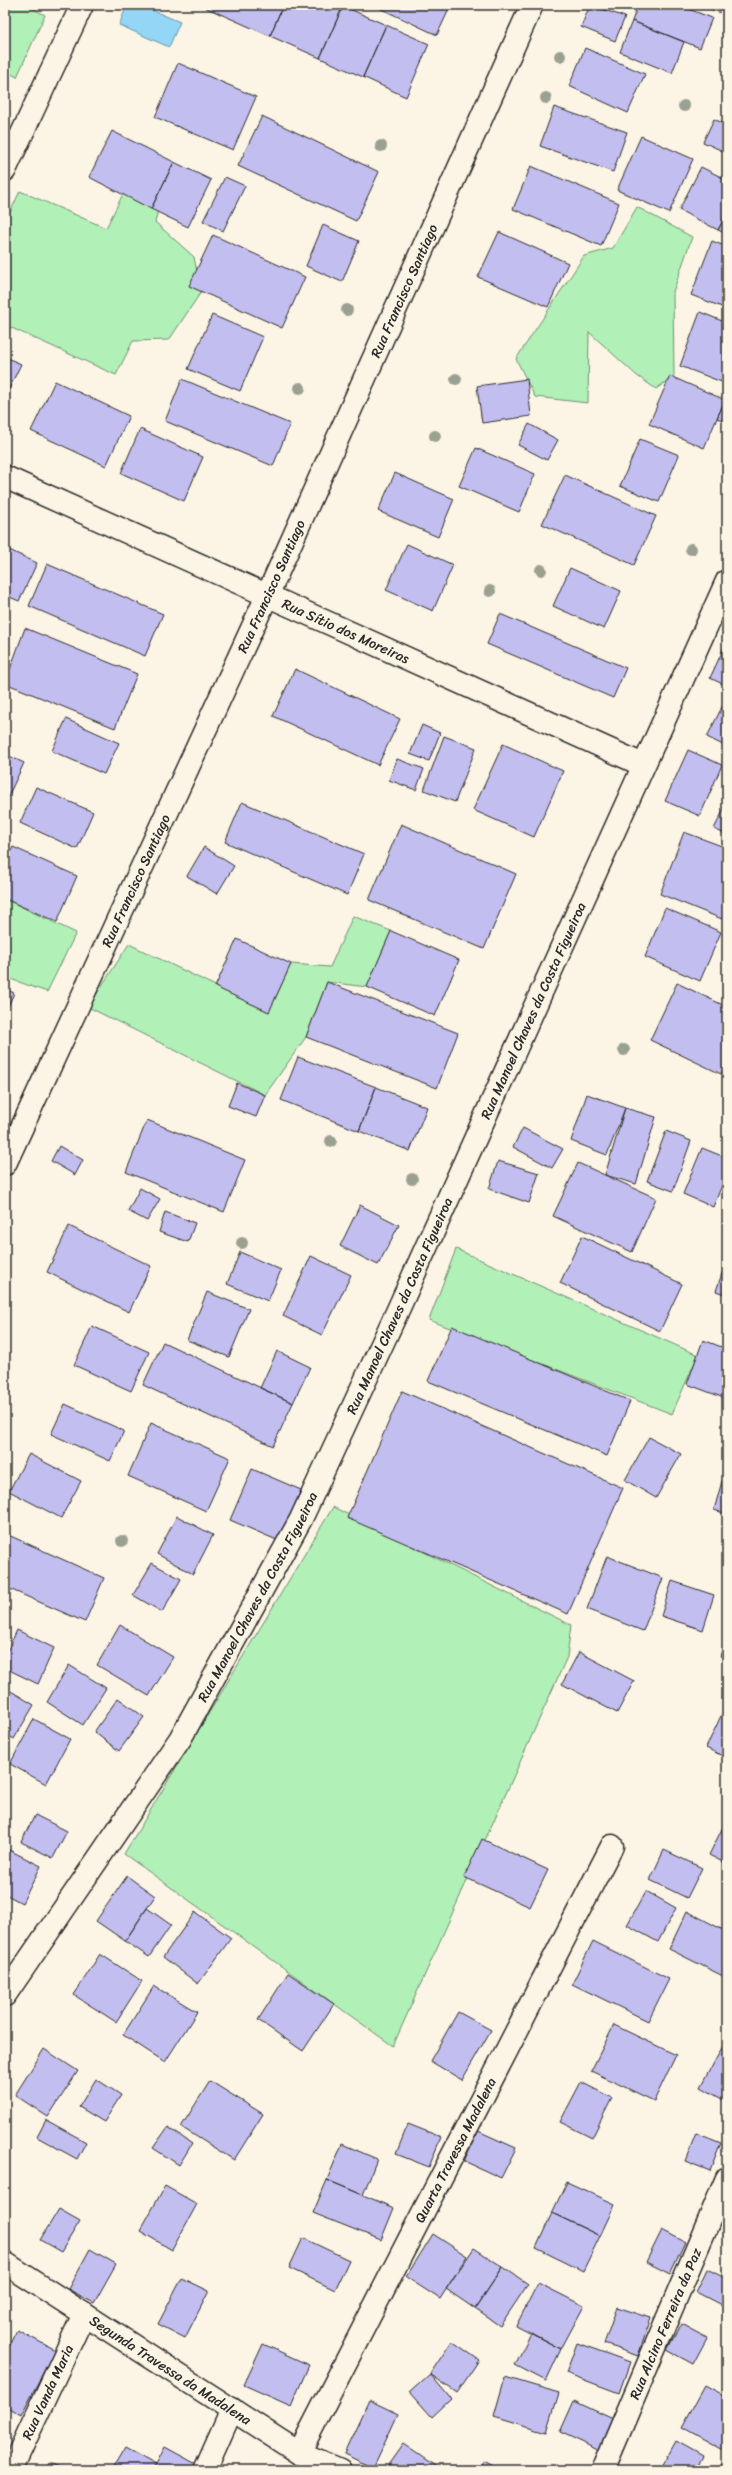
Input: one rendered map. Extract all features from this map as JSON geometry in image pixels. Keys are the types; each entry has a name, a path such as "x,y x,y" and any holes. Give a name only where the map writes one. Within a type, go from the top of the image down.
{"street":[{"path":"5,170 82,5"},
{"name":"Rua Francisco Santiago","path":"5,1164 267,596 532,5"},
{"name":"Rua Sítio dos Moreiras","path":"5,477 643,765"},
{"name":"Rua Manoel Chaves da Costa Figueiroa","path":"5,1995 180,1739 300,1519 397,1312 727,581"},
{"name":"Quarta Travessa Madalena","path":"299,2453 612,1846"},
{"name":"Rua Alcino Ferreira da Paz","path":"603,2470 727,2178"},
{"name":"Segunda Travessa da Madalena","path":"5,2263 299,2453 340,2470"},
{"name":"Rua Vanda Maria","path":"10,2470 84,2314"},
{"path":"205,2470 232,2409"}],"green space":[{"path":"5,5 26,5 45,15 17,77 5,71"},
{"path":"127,186 160,203 155,222 194,257 201,292 169,340 133,341 116,375 5,325 5,223 20,191 106,228"},
{"path":"637,207 692,237 673,292 674,376 656,389 636,375 589,332 588,403 535,397 516,359 584,256 613,248"},
{"path":"5,899 76,933 47,992 5,977"},
{"path":"353,916 391,931 367,987 327,982 306,1037 265,1095 88,1007 129,944 269,1012 291,964 330,967"},
{"path":"456,1249 698,1355 672,1414 429,1320"},
{"path":"333,1507 571,1625 567,1657 393,2046 124,1854"}],"water":[{"path":"127,5 140,5 180,22 169,47 119,25"}],"building":[{"path":"200,5 283,5 270,36"},
{"path":"283,5 343,6 320,58 270,36"},
{"path":"373,5 451,5 437,35"},
{"path":"590,5 625,17 615,41 581,27"},
{"path":"621,5 638,5 636,10"},
{"path":"638,5 678,5 712,18 700,48 632,21"},
{"path":"712,5 727,5 727,15 710,9"},
{"path":"343,6 386,25 363,77 320,58"},
{"path":"632,21 684,42 672,73 620,52"},
{"path":"386,25 429,44 406,97 363,77"},
{"path":"585,48 645,74 628,113 569,86"},
{"path":"178,63 256,97 233,150 155,117"},
{"path":"554,107 627,132 613,172 540,146"},
{"path":"262,116 379,172 356,221 238,166"},
{"path":"714,119 727,125 727,153 703,142"},
{"path":"112,131 174,162 151,209 89,177"},
{"path":"641,136 693,159 669,213 617,190"},
{"path":"174,162 211,180 188,227 151,209"},
{"path":"531,166 619,203 601,246 513,209"},
{"path":"701,167 727,180 727,213 718,230 679,210"},
{"path":"225,177 245,186 223,231 203,221"},
{"path":"727,213 727,234 718,230"},
{"path":"323,225 359,241 342,282 306,266"},
{"path":"499,232 568,263 548,307 478,277"},
{"path":"213,235 305,277 282,328 189,286"},
{"path":"712,241 727,247 727,309 691,295"},
{"path":"700,312 727,323 727,384 680,366"},
{"path":"212,315 263,337 240,391 188,369"},
{"path":"5,357 21,364 5,397"},
{"path":"670,376 725,400 704,448 649,424"},
{"path":"182,379 290,424 273,466 165,421"},
{"path":"527,379 531,416 482,423 477,386"},
{"path":"55,381 129,416 106,466 31,431"},
{"path":"725,400 727,401 727,422 717,418"},
{"path":"529,424 558,440 547,460 518,445"},
{"path":"140,429 203,457 184,501 121,473"},
{"path":"640,439 679,455 659,502 620,486"},
{"path":"476,448 535,474 519,512 459,486"},
{"path":"395,473 454,499 438,537 378,511"},
{"path":"565,475 656,516 634,565 542,524"},
{"path":"407,544 453,565 433,611 386,590"},
{"path":"5,548 37,563 19,601 5,595"},
{"path":"47,564 163,614 145,656 29,606"},
{"path":"570,568 621,591 604,629 553,606"},
{"path":"500,614 626,668 613,698 487,644"},
{"path":"25,628 137,674 115,728 5,683"},
{"path":"727,641 727,686 710,678"},
{"path":"295,669 400,719 378,765 273,716"},
{"path":"726,699 727,700 727,747 707,737"},
{"path":"66,719 119,743 104,774 52,751"},
{"path":"422,725 440,733 429,761 410,754"},
{"path":"444,736 476,748 455,802 424,790"},
{"path":"503,744 563,771 534,837 473,810"},
{"path":"688,750 722,765 700,816 665,801"},
{"path":"5,754 24,763 5,803"},
{"path":"397,759 424,769 416,790 389,780"},
{"path":"36,787 93,812 77,849 20,823"},
{"path":"242,802 364,854 347,895 225,842"},
{"path":"727,803 727,835 714,829"},
{"path":"401,824 516,874 484,949 369,900"},
{"path":"684,832 727,848 727,921 660,894"},
{"path":"13,847 77,876 57,922 5,899 5,864"},
{"path":"204,847 234,866 217,894 187,876"},
{"path":"665,908 721,932 700,981 645,957"},
{"path":"391,931 459,960 435,1016 367,987"},
{"path":"237,939 291,964 269,1012 215,987"},
{"path":"327,982 458,1033 437,1088 306,1037"},
{"path":"677,983 727,1007 727,1062 721,1074 650,1040"},
{"path":"5,989 14,993 5,1013"},
{"path":"298,1057 376,1087 359,1131 281,1100"},
{"path":"237,1083 265,1095 256,1117 228,1106"},
{"path":"376,1087 427,1107 410,1151 359,1131"},
{"path":"587,1094 625,1108 607,1155 571,1141"},
{"path":"625,1108 656,1117 636,1184 605,1175"},
{"path":"147,1120 245,1160 224,1212 126,1172"},
{"path":"523,1128 563,1149 552,1168 513,1147"},
{"path":"666,1131 691,1141 673,1191 647,1181"},
{"path":"59,1146 83,1160 75,1175 51,1161"},
{"path":"702,1148 727,1158 727,1173 713,1207 683,1194"},
{"path":"498,1161 539,1173 529,1203 489,1189"},
{"path":"578,1163 656,1198 632,1252 553,1216"},
{"path":"140,1188 160,1199 147,1221 128,1211"},
{"path":"360,1205 399,1225 378,1265 340,1246"},
{"path":"165,1212 195,1223 188,1242 159,1232"},
{"path":"69,1226 151,1266 129,1312 47,1272"},
{"path":"582,1236 682,1284 660,1331 560,1283"},
{"path":"240,1252 281,1270 268,1301 227,1284"},
{"path":"311,1256 351,1275 322,1335 283,1316"},
{"path":"727,1259 727,1295 716,1291"},
{"path":"207,1292 249,1309 229,1357 187,1340"},
{"path":"92,1326 149,1352 131,1391 74,1365"},
{"path":"452,1326 630,1401 607,1456 428,1381"},
{"path":"703,1340 727,1349 727,1399 687,1384"},
{"path":"163,1342 293,1403 273,1446 143,1385"},
{"path":"277,1351 310,1367 293,1403 260,1388"},
{"path":"402,1391 623,1488 568,1614 347,1518"},
{"path":"65,1404 124,1431 110,1461 51,1434"},
{"path":"151,1423 230,1458 206,1511 128,1476"},
{"path":"649,1437 681,1454 656,1498 625,1480"},
{"path":"29,1454 81,1481 61,1518 9,1491"},
{"path":"252,1469 301,1490 279,1541 230,1520"},
{"path":"722,1481 727,1483 727,1514 714,1510"},
{"path":"177,1516 213,1535 193,1574 157,1554"},
{"path":"6,1534 104,1578 85,1622 5,1587"},
{"path":"607,1556 663,1578 643,1631 587,1609"},
{"path":"152,1563 181,1579 162,1612 133,1595"},
{"path":"672,1581 714,1595 703,1630 661,1616"},
{"path":"120,1625 173,1657 149,1696 97,1665"},
{"path":"17,1630 54,1648 38,1684 5,1668 5,1656"},
{"path":"727,1637 727,1658 720,1656"},
{"path":"579,1652 634,1681 617,1713 562,1684"},
{"path":"69,1665 106,1688 83,1725 47,1702"},
{"path":"6,1688 34,1705 14,1739 5,1733"},
{"path":"118,1698 144,1717 119,1751 94,1732"},
{"path":"727,1705 727,1758 706,1748"},
{"path":"34,1719 70,1739 46,1784 10,1764"},
{"path":"35,1815 67,1831 53,1858 21,1842"},
{"path":"727,1819 727,1864 709,1855"},
{"path":"482,1839 548,1870 530,1907 464,1877"},
{"path":"5,1848 41,1866 22,1903 5,1894"},
{"path":"664,1850 702,1868 687,1898 650,1880"},
{"path":"127,1876 155,1896 125,1941 96,1921"},
{"path":"646,1891 676,1908 658,1942 627,1925"},
{"path":"147,1908 171,1925 149,1957 125,1941"},
{"path":"687,1911 727,1932 727,1978 669,1949"},
{"path":"195,1912 231,1938 198,1984 163,1957"},
{"path":"593,1941 669,1979 648,2021 572,1984"},
{"path":"100,1954 142,1981 116,2022 74,1995"},
{"path":"288,1973 334,2004 303,2051 258,2020"},
{"path":"154,1986 197,2012 165,2062 123,2035"},
{"path":"458,2012 491,2030 462,2080 430,2061"},
{"path":"614,2025 676,2055 654,2101 591,2071"},
{"path":"724,2044 727,2045 727,2102 701,2087"},
{"path":"44,2049 78,2071 48,2117 15,2095"},
{"path":"96,2079 121,2095 104,2122 79,2107"},
{"path":"210,2081 263,2114 234,2160 181,2127"},
{"path":"581,2082 612,2098 592,2138 560,2122"},
{"path":"46,2120 86,2142 77,2159 37,2137"},
{"path":"408,2124 441,2137 429,2167 396,2154"},
{"path":"168,2127 192,2144 179,2165 153,2148"},
{"path":"478,2131 516,2148 501,2178 464,2161"},
{"path":"696,2133 721,2143 710,2171 685,2161"},
{"path":"342,2144 377,2159 363,2195 327,2180"},
{"path":"327,2180 394,2208 381,2240 313,2213"},
{"path":"567,2182 615,2204 600,2236 552,2213"},
{"path":"165,2186 197,2204 172,2250 140,2231"},
{"path":"59,2209 80,2221 61,2252 40,2240"},
{"path":"552,2213 600,2236 583,2271 536,2248"},
{"path":"662,2230 685,2242 670,2274 646,2262"},
{"path":"433,2234 467,2256 440,2299 406,2277"},
{"path":"303,2238 349,2260 335,2290 289,2268"},
{"path":"474,2248 503,2267 475,2309 446,2289"},
{"path":"90,2249 116,2264 94,2303 68,2289"},
{"path":"503,2267 528,2284 500,2326 475,2309"},
{"path":"707,2269 727,2279 727,2308 696,2292"},
{"path":"182,2278 209,2291 185,2338 158,2324"},
{"path":"538,2283 584,2306 561,2349 516,2326"},
{"path":"617,2307 651,2318 638,2356 604,2344"},
{"path":"681,2324 707,2338 693,2364 667,2350"},
{"path":"17,2330 55,2350 21,2415 5,2406 5,2353"},
{"path":"531,2333 561,2349 546,2381 515,2365"},
{"path":"452,2341 479,2360 457,2393 430,2374"},
{"path":"577,2343 630,2362 619,2393 566,2373"},
{"path":"263,2344 309,2365 291,2406 244,2385"},
{"path":"430,2374 451,2399 432,2417 410,2392"},
{"path":"505,2377 559,2393 547,2432 494,2416"},
{"path":"705,2385 727,2397 727,2452 682,2427"},
{"path":"369,2400 398,2414 373,2468 344,2454"},
{"path":"574,2401 613,2419 599,2450 560,2432"},
{"path":"676,2441 703,2456 695,2470 660,2470"},
{"path":"403,2444 438,2468 436,2470 396,2470 388,2465"},
{"path":"165,2447 198,2465 195,2470 153,2470"},
{"path":"125,2448 156,2465 153,2470 112,2470"},
{"path":"483,2461 500,2470 479,2470"},
{"path":"50,2463 68,2470 47,2470"}]}
